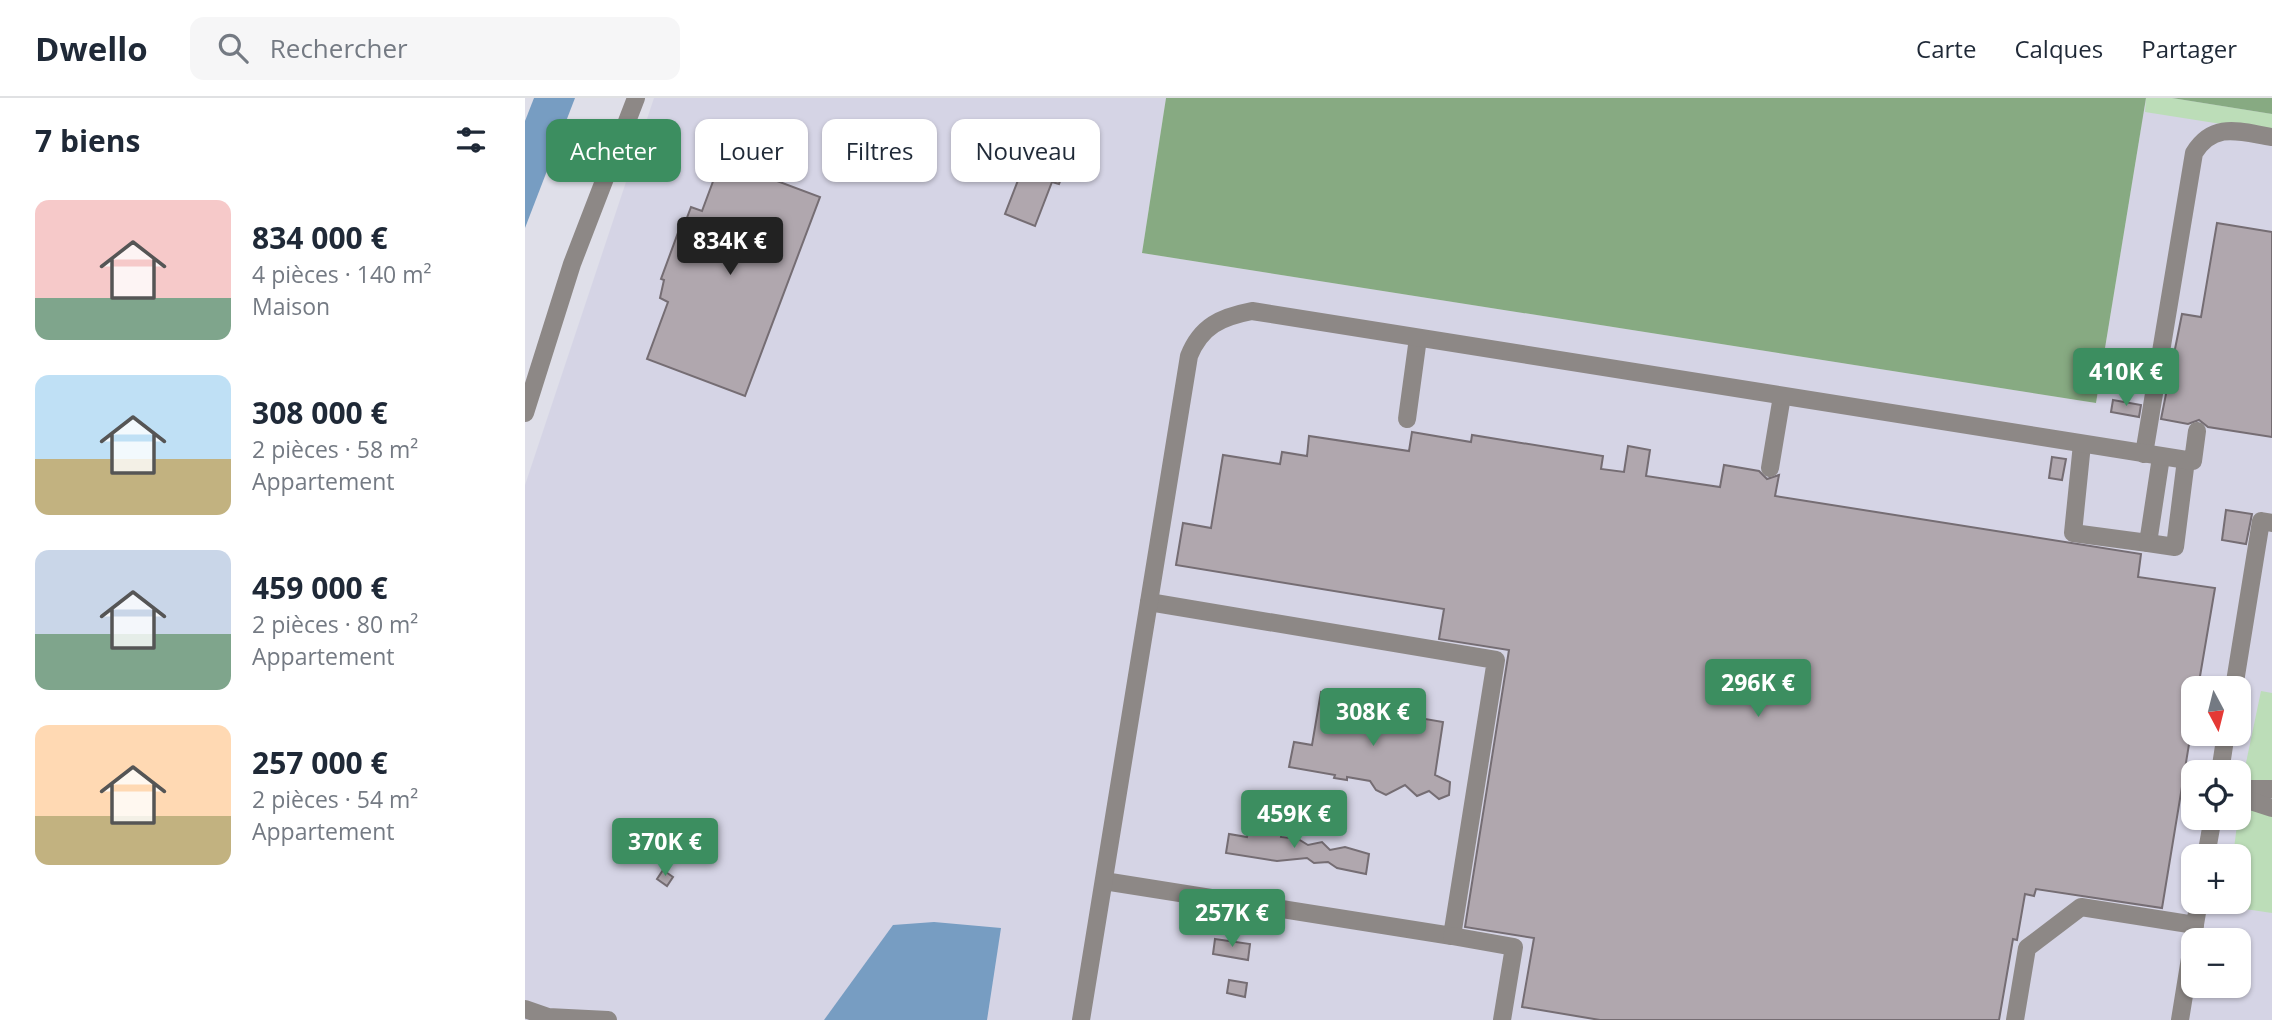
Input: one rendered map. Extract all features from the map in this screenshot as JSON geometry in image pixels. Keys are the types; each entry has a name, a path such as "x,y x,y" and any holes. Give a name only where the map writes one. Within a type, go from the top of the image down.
{"street":[{"path":"525,413 572,264 636,98"},
{"path":"2148,543 2153,455 2194,153 2208,134 2220,131 2272,137"},
{"path":"1081,1020 1189,356 1204,331 1216,320 1252,311 2193,461 2197,432"},
{"path":"1407,419 1418,338"},
{"path":"1770,468 1782,396"},
{"path":"2082,444 2073,533 2175,547 2186,460"},
{"path":"2236,676 2261,521 2272,523"},
{"path":"1149,602 1496,660 1452,936"},
{"path":"2251,789 2272,789"},
{"path":"2251,801 2272,808"},
{"path":"1104,881 1514,947 1502,1020"},
{"path":"2015,1020 2027,948 2081,906 2181,932"},
{"path":"2180,1020 2184,998"},
{"path":"525,1009 562,1019 608,1020"}],"shaded area":[{"path":"654,98 1166,98 1142,253 2096,403 2146,98 2172,98 2272,114 2272,1020 525,1020 525,485 626,182 681,182 681,119 647,119"}],"green space":[{"path":"1166,98 2146,98 2096,403 1142,253"},
{"path":"2146,98 2172,98 2272,114 2272,132 2145,112"},
{"path":"2172,98 2272,98 2272,114"},
{"path":"2261,691 2272,693 2272,784 2251,783 2251,760 2247,760"},
{"path":"2251,808 2272,814 2272,913 2251,910 2251,844 2235,844 2236,830 2251,830"}],"water":[{"path":"534,98 575,98 567,119 546,119 546,173 525,228 525,121"},
{"path":"934,922 1001,928 987,1020 824,1020 893,925"}],"building":[{"path":"713,182 780,182 820,197 745,396 647,359 668,302 660,298 664,280 661,279 679,230 682,231 691,207 702,211"},
{"path":"1017,182 1052,182 1035,226 1005,214"},
{"path":"2217,223 2272,232 2272,437 2208,427 2199,420 2188,424 2161,419 2182,314 2201,317"},
{"path":"2113,400 2141,405 2139,417 2111,412"},
{"path":"1412,432 1471,442 1472,435 1603,456 1601,469 1624,472 1628,446 1650,450 1646,476 1720,487 1724,465 1759,471 1767,479 1779,475 1775,496 2141,554 2138,577 2215,588 2200,676 2181,676 2181,746 2189,746 2186,760 2181,760 2181,793 2162,908 2036,889 2034,896 2025,894 2017,940 2013,939 1999,1020 1600,1020 1522,1007 1534,938 1465,927 1509,650 1439,639 1444,609 1176,565 1183,523 1211,528 1223,455 1280,464 1282,452 1307,456 1309,436 1409,451"},
{"path":"2052,457 2066,459 2062,480 2049,478"},
{"path":"2226,510 2252,514 2246,544 2222,540"},
{"path":"1321,692 1362,699 1361,708 1443,722 1435,775 1450,782 1449,795 1439,799 1429,791 1417,796 1405,785 1386,795 1376,790 1370,781 1334,778 1335,775 1289,767 1294,742 1312,745"},
{"path":"1250,825 1282,831 1281,837 1298,839 1308,845 1322,842 1330,850 1345,847 1369,854 1366,874 1337,868 1328,862 1314,863 1307,858 1277,861 1226,853 1229,834 1247,837"},
{"path":"663,870 673,877 667,886 657,879"},
{"path":"1215,939 1250,944 1248,960 1213,954"},
{"path":"1229,980 1247,983 1245,997 1227,993"}]}
